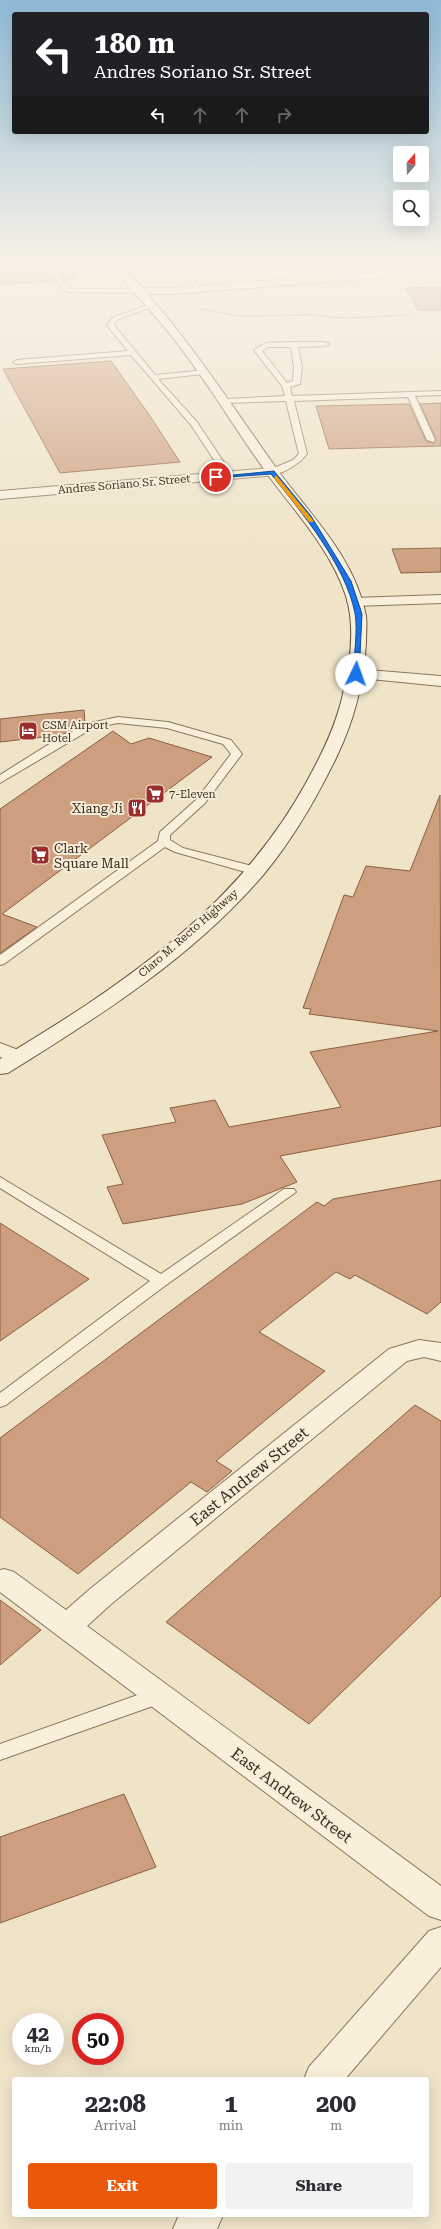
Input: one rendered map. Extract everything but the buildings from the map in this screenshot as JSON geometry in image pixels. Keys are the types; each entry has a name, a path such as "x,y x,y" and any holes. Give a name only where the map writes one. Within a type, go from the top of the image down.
{"main road":[{"name":"Claro M. Recto Highway","path":"0,1068 87,1015 135,980 225,904 256,871 299,810 340,733 356,674 356,608 348,581 323,538 272,472 198,365"},
{"name":"Andres Soriano Sr. Street","path":"0,495 272,472"},
{"path":"356,608 441,599"},
{"path":"356,608 441,612"},
{"path":"356,674 441,681"},
{"path":"0,1049 19,1057"},
{"name":"East Andrew Street","path":"67,1627 100,1597 398,1355 412,1348 424,1347 441,1352"},
{"name":"East Andrew Street","path":"4,1580 441,1905"},
{"path":"324,2077 441,1942"},
{"path":"192,2229 202,2217"}],"lane":[{"path":"142,365 194,424 229,476"},
{"path":"270,365 286,386 303,454 296,462 272,472"},
{"path":"286,386 298,382 299,365"},
{"path":"153,377 203,372"},
{"path":"410,393 431,440"},
{"path":"224,401 441,393"},
{"path":"0,780 50,748 90,726 118,720 168,726 227,742 237,754 201,801 164,834 164,842"},
{"path":"164,842 179,850 256,871"},
{"path":"0,961 164,842"},
{"path":"0,1182 161,1281"},
{"path":"0,1401 161,1281 289,1192"},
{"path":"0,1752 160,1695"}],"slow traffic":[{"path":"276,476 311,521"}],"place":[{"name":"CSM Airport Hotel","path":"28,731"},
{"name":"7-Eleven","path":"155,794"},
{"name":"Xiang Ji","path":"137,808"},
{"name":"Clark Square Mall","path":"40,855"}],"route":[{"path":"216,477 272,472 309,518 323,538 348,581 358,614 358,653 356,674"}]}
